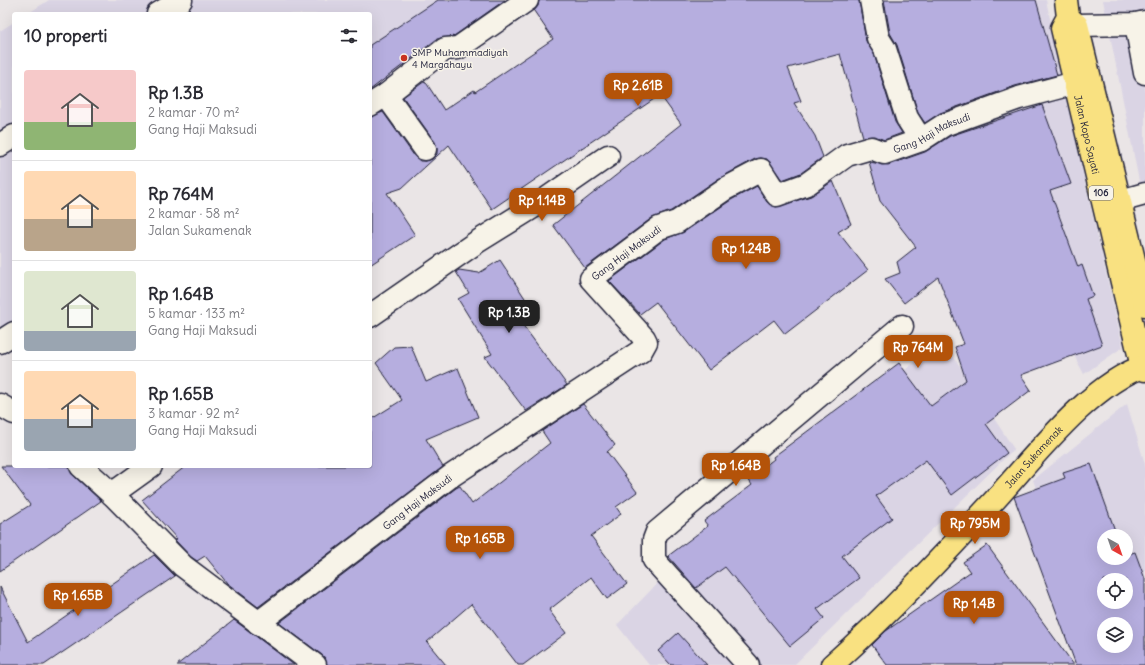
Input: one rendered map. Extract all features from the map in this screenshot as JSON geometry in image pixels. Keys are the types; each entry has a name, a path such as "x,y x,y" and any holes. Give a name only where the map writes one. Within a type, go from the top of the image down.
{"main road":[{"name":"Jalan Kopo Sayati","path":"1070,14 1062,28 1144,367"},
{"name":"Jalan Kopo Sayati","path":"1070,14 1120,201 1145,305"},
{"name":"Jalan Sukamenak","path":"832,665 909,590 992,503 1023,468 1092,398 1127,373 1144,367"}],"street":[{"path":"161,12 181,0"},
{"path":"425,149 378,100 445,48 458,48 527,0"},
{"path":"871,0 878,38 885,48 907,118 921,140"},
{"path":"1070,14 1141,23 1145,72"},
{"name":"Gang Haji Maksudi","path":"258,623 451,476 641,351 645,347 644,338 591,279 658,228 677,222 725,189 761,170 777,195 807,184 847,155 871,148 884,153 921,140 944,125 1019,98 1075,83"},
{"path":"0,145 12,137"},
{"path":"372,315 477,242 543,201 608,156"},
{"path":"1120,201 1145,194"},
{"path":"748,665 654,560 654,540 657,532 902,326"},
{"path":"0,342 12,334"},
{"path":"0,405 12,412"},
{"path":"83,468 112,494 183,566 258,623 307,663"},
{"path":"112,494 148,468"}],"shaded area":[{"name":"SMP Muhammadiyah 4 Margahayu","path":"49,0 528,0 372,101 372,12 30,12"},
{"path":"955,0 1046,0 1080,160 1123,347 1084,374 1018,252 947,138 993,120"},
{"path":"1103,0 1145,0 1145,211"},
{"path":"12,23 12,331 0,339 0,31"},
{"path":"942,339 1014,449 794,665 649,665 617,625 683,557"},
{"path":"1127,404 1145,464 1145,665 1101,665 1033,480"}],"building":[{"path":"438,0 505,0 454,36 437,39 372,88 372,44"},
{"path":"539,0 859,0 866,41 874,54 895,122 902,133 884,140 875,136 863,137 840,54 788,68 801,101 794,103 815,136 823,157 801,173 782,180 767,159 755,159 718,179 671,211 652,218 585,268 553,225 681,124 660,95 492,209 449,145 402,188 387,193 415,235 372,264 372,116 383,112 415,157 420,161 432,159 437,154 435,142 403,97 425,81 444,110 474,90 475,92 553,39 534,11 538,6"},
{"path":"884,0 1036,0 1057,75 1015,86 940,113 925,123 918,113 897,45 890,33"},
{"path":"1042,105 1071,184 1050,191 1078,267 1082,265 1093,296 1086,299 1102,345 1021,375 1031,390 986,424 1007,453 952,495 926,460 876,496 892,518 842,556 859,578 817,609 824,618 790,646 725,567 696,588 668,556 708,526 704,521 752,485 748,479 774,459 773,457 899,363 931,406 966,380 955,347 964,344 938,277 904,303 885,279 900,273 897,262 916,247 880,201 869,162 888,165 925,152 950,136"},
{"path":"833,181 851,224 838,232 868,270 785,334 774,320 709,370 656,302 640,314 609,281 665,239 684,232 731,200 757,186 767,202 776,207 811,196"},
{"path":"500,260 536,315 522,324 567,385 526,411 485,357 492,354 458,299 469,293 456,272 459,270 479,273"},
{"path":"411,346 426,382 458,368 478,417 426,439 443,467 258,607 227,583 205,556 197,561 191,557 142,500 183,468 372,468 372,419 402,400 376,363 394,347"},
{"path":"583,404 615,445 607,452 637,492 616,507 621,514 591,536 627,584 607,599 591,577 549,610 566,633 523,665 518,665 471,604 427,642 446,665 327,665 322,655 279,623 456,488 460,486 472,504 550,443 542,431"},
{"path":"1091,464 1114,529 1097,529 1097,565 1133,565 1133,553 1135,552 1145,579 1145,665 1076,665 1014,497 1065,478 1063,473"},
{"path":"1,466 12,466 12,468 70,468 73,475 101,501 0,571 0,524 30,505"},
{"path":"987,545 1074,665 887,665 872,645 886,631 970,572 963,562"},
{"path":"154,555 175,576 44,665 0,665 0,587 28,642"},
{"path":"234,620 253,634 294,665 177,665"},
{"path":"678,633 707,665 671,665 658,651"}],"place":[{"name":"SMP Muhammadiyah 4 Margahayu","path":"404,58"}]}
